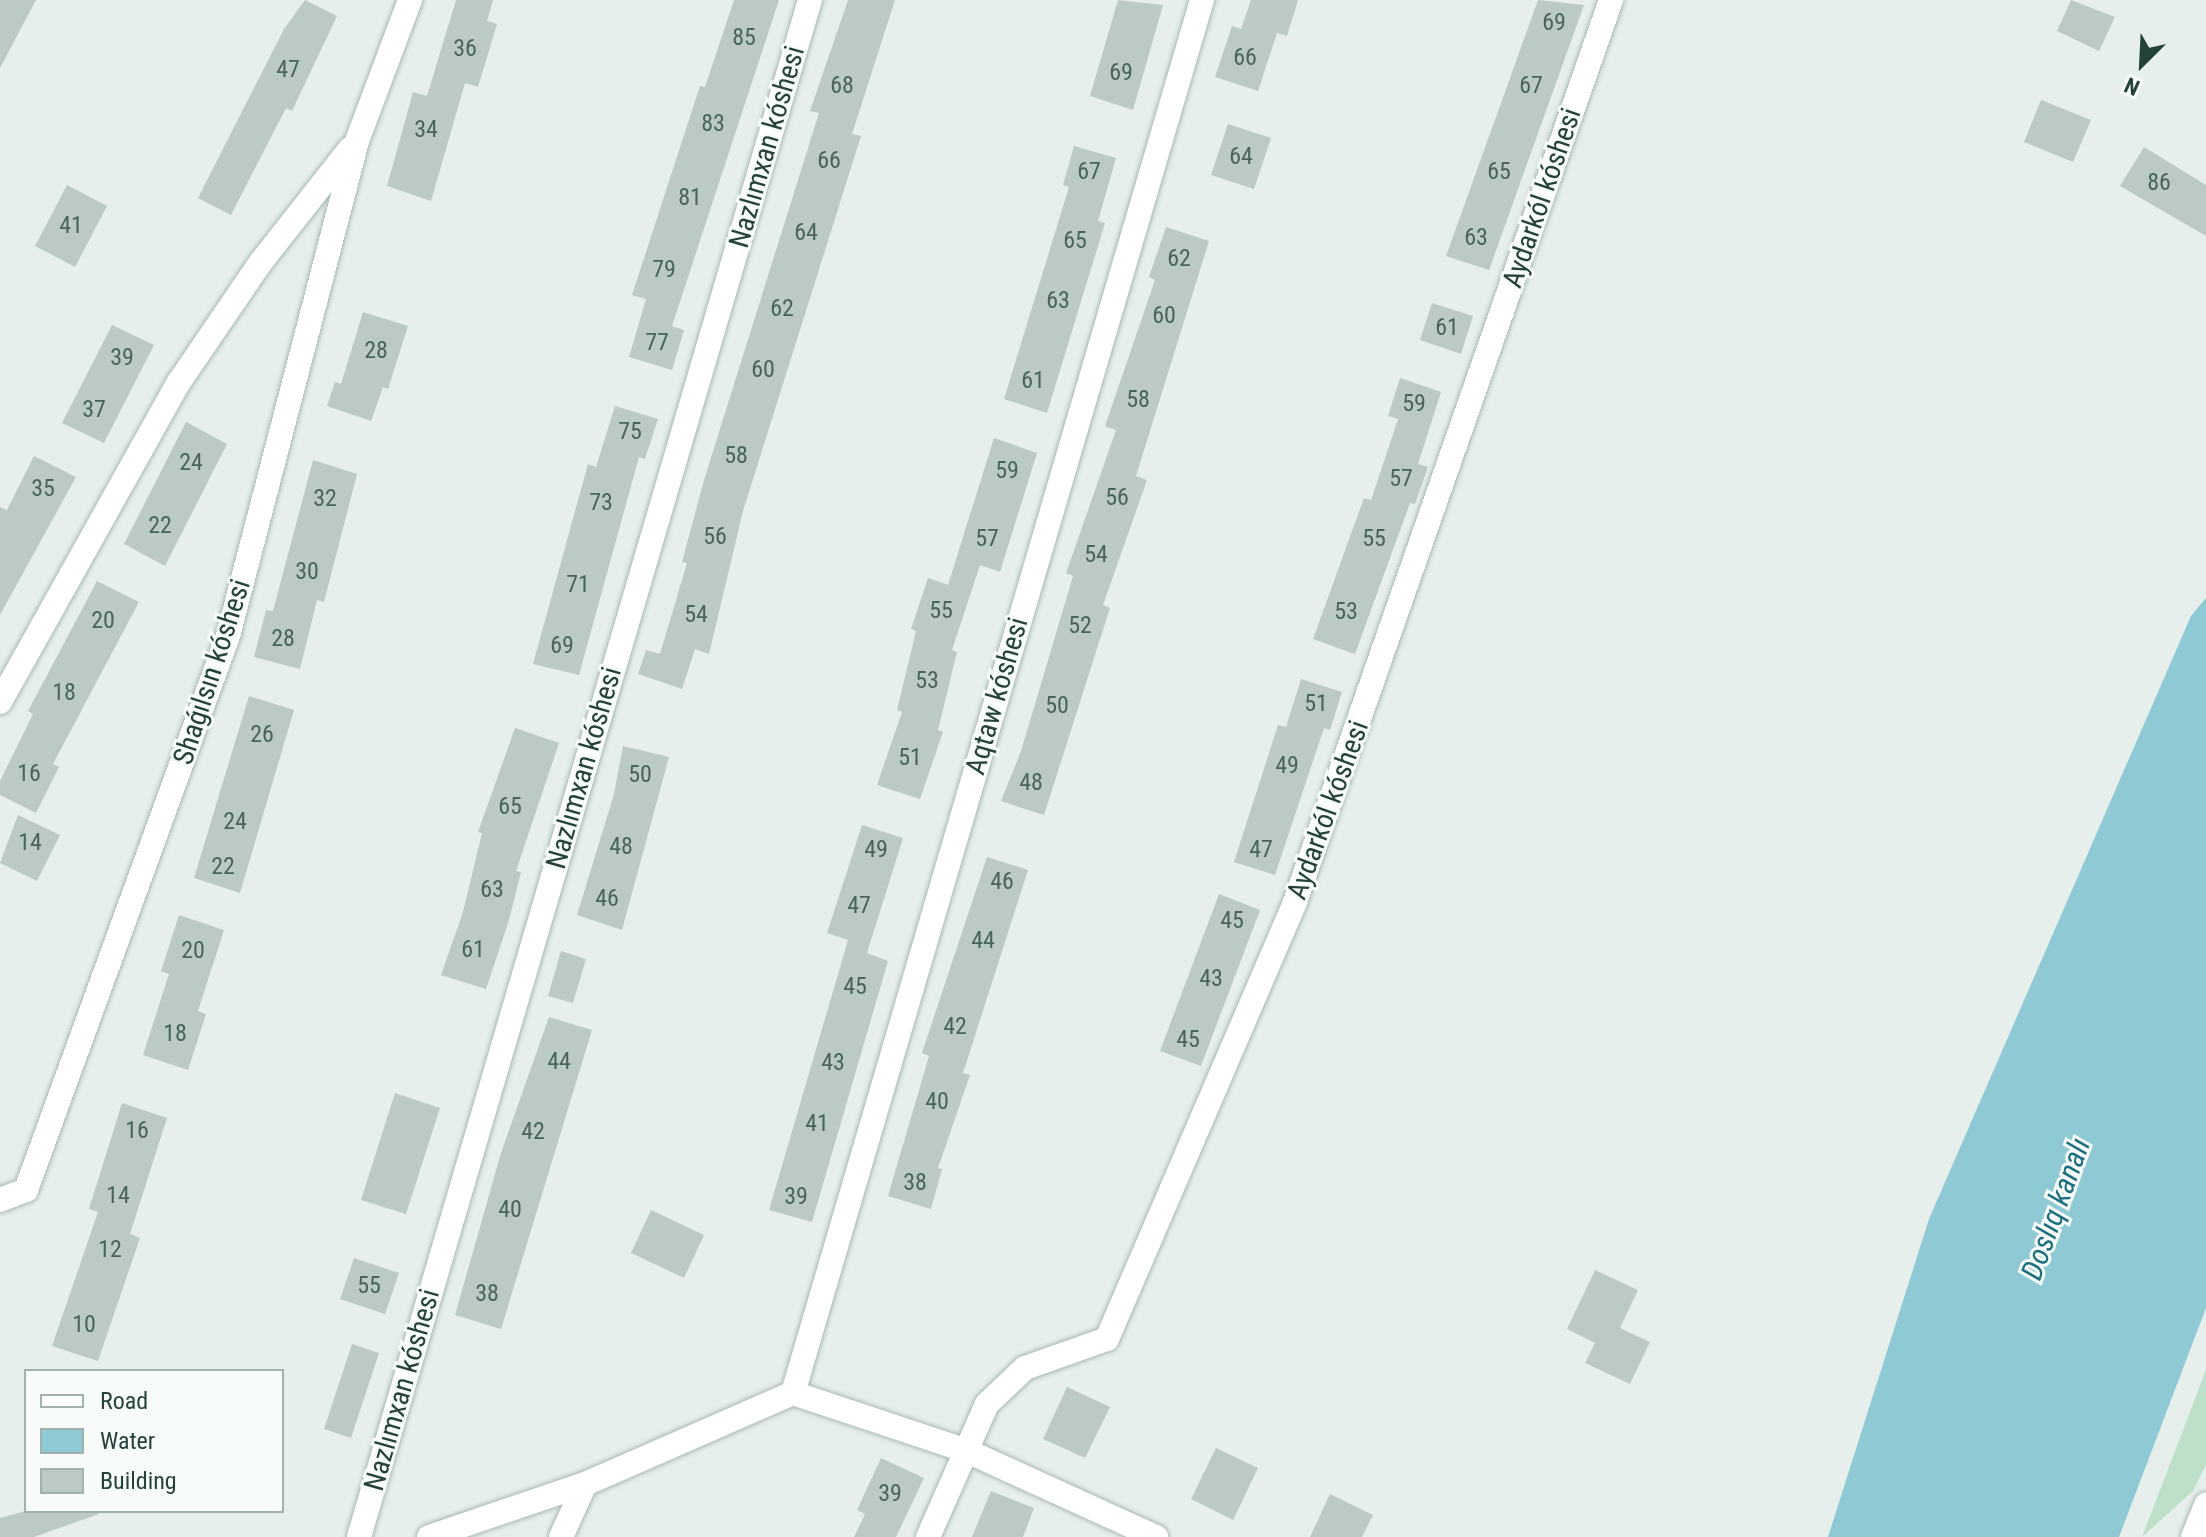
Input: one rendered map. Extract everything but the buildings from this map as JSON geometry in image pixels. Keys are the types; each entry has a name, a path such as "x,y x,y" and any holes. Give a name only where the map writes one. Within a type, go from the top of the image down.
{"street":[{"name":"Shaǵılsın kóshesi","path":"0,1200 26,1190 228,636 357,141 410,0"},
{"name":"Nazlımxan kóshesi","path":"359,1537 810,0"},
{"name":"Aqtaw kóshesi","path":"793,1393 1202,0"},
{"name":"Aydarkól kóshesi","path":"928,1537 987,1404 1025,1368 1107,1339 1295,902 1611,0"},
{"name":"Shaǵılsın kóshesi","path":"0,702 179,382 261,262 357,141"},
{"path":"429,1537 585,1484 793,1393 967,1451 1156,1537"},
{"path":"561,1537 585,1484"},
{"path":"2193,1537 2206,1505"}],"green space":[{"path":"2206,1370 2206,1465 2193,1491 2142,1537"}],"water":[{"name":"Doslıq kanalı","path":"2206,598 2206,1308 2119,1537 1828,1537 1929,1219 2191,616"}]}
